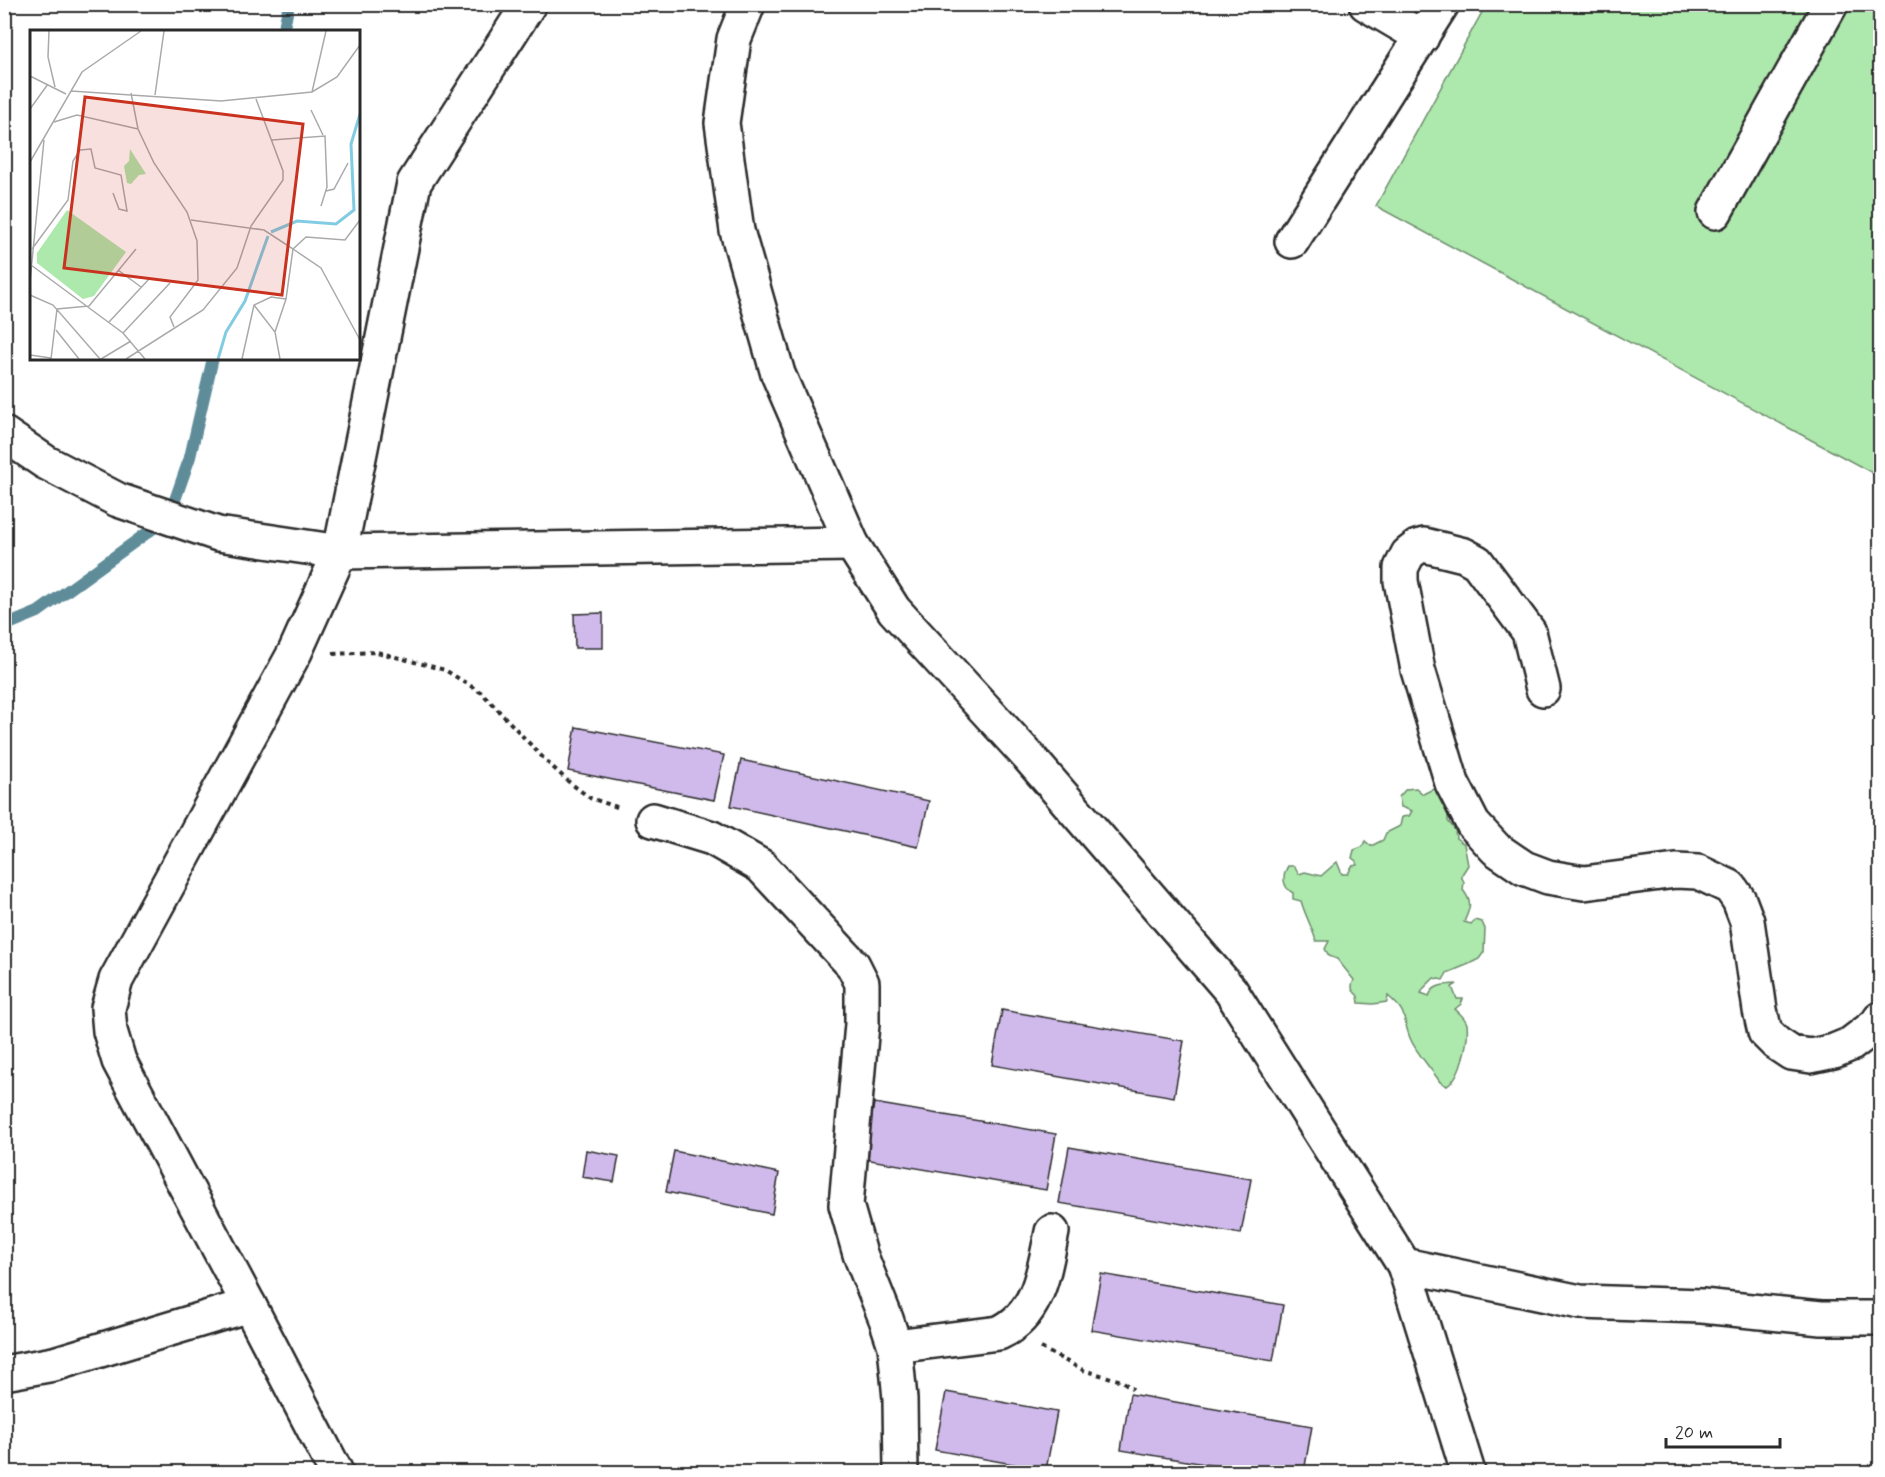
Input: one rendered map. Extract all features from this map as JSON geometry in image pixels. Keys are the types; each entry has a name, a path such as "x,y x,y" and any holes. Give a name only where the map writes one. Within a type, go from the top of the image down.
{"street":[{"path":"336,1473 118,1061 110,1031 108,1008 117,980 295,652 340,552 414,183 529,4"},
{"path":"748,4 734,39 722,123 737,231 778,374 852,544 894,610 1028,756 1231,991 1404,1265 1468,1473"},
{"path":"1366,4 1422,37"},
{"path":"1292,241 1442,4"},
{"path":"1715,212 1831,4"},
{"path":"4,434 45,462 118,500 218,534 340,552 852,544"},
{"path":"1543,689 1529,632 1477,562 1464,555 1424,545 1417,547 1408,555 1401,568 1401,581 1422,681 1452,783 1473,824 1496,849 1524,868 1548,877 1584,883 1677,871 1698,872 1730,887 1739,900 1747,921 1765,1032 1791,1053 1811,1056 1834,1051 1851,1044 1881,1019"},
{"path":"653,820 712,838 760,866 853,965 862,983 862,1024 846,1205 860,1254 895,1346 900,1399 901,1473"},
{"path":"895,1346 999,1333 1010,1328 1030,1308 1042,1282 1052,1232"},
{"path":"1404,1265 1580,1302 1702,1306 1821,1318 1881,1318"},
{"path":"4,1373 54,1364 249,1305"}],"path":[{"path":"325,654 376,652 445,670 482,693 546,761 568,782 590,798 653,820"},
{"path":"999,1333 1051,1352 1083,1370 1122,1381 1133,1389"}],"green space":[{"path":"1486,5 1880,5 1880,477 1376,206"},
{"path":"1416,788 1423,794 1435,788 1440,791 1448,821 1455,830 1456,838 1464,844 1468,865 1461,876 1464,882 1463,890 1469,902 1464,922 1471,924 1475,920 1482,922 1485,929 1484,952 1479,959 1447,973 1443,980 1434,978 1421,993 1429,996 1436,987 1457,984 1452,987 1457,999 1463,999 1455,1009 1464,1017 1467,1024 1465,1048 1460,1067 1447,1086 1440,1082 1416,1049 1410,1038 1402,1011 1395,1002 1388,996 1387,1002 1359,1003 1358,996 1352,989 1354,980 1337,959 1329,956 1325,949 1329,941 1316,941 1301,901 1293,899 1293,893 1289,891 1284,881 1288,866 1294,866 1299,874 1305,872 1321,876 1337,862 1342,874 1348,874 1352,866 1357,865 1352,858 1354,850 1362,847 1365,841 1371,846 1383,840 1386,833 1400,826 1402,817 1409,816 1412,811 1401,807 1399,797 1406,789"}],"building":[{"path":"603,613 603,648 575,648 574,614"},
{"path":"576,727 724,755 714,800 568,771"},
{"path":"741,760 929,801 918,847 731,806"},
{"path":"1002,1010 1184,1041 1174,1097 992,1065"},
{"path":"874,1103 1056,1134 1046,1190 864,1159"},
{"path":"1069,1147 1251,1179 1241,1234 1059,1203"},
{"path":"586,1150 619,1156 614,1182 582,1177"},
{"path":"674,1151 779,1173 772,1214 666,1192"},
{"path":"1101,1274 1283,1305 1273,1361 1091,1330"},
{"path":"946,1392 1057,1412 1046,1470 935,1450"},
{"path":"1130,1394 1312,1426 1304,1472 1252,1472 1121,1450"}],"waterway":[{"path":"283,30 289,4"},
{"path":"4,626 38,612 169,517 190,457 213,360"}]}
